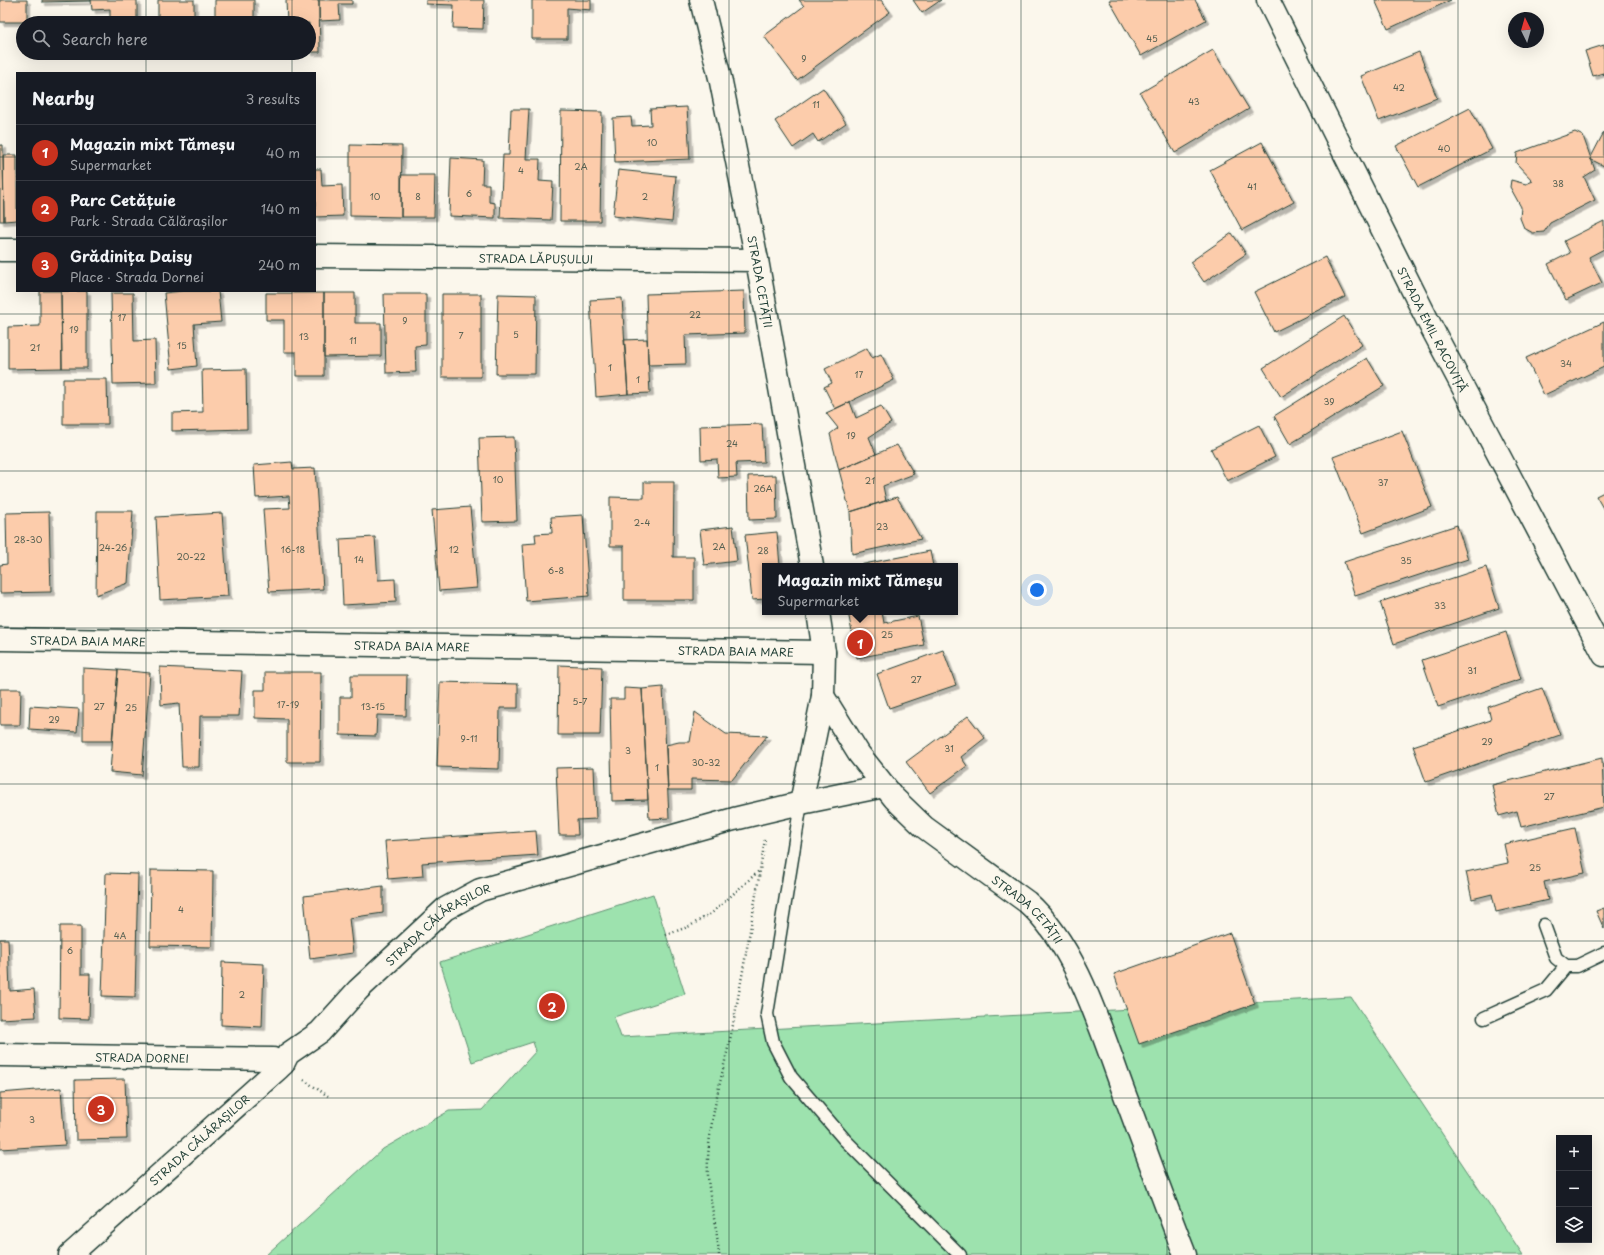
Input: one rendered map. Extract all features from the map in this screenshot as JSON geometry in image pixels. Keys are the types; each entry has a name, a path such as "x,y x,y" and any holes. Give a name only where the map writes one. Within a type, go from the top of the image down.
{"street":[{"name":"STRADA CETĂȚII","path":"701,0 721,82 757,260 811,563"},
{"name":"STRADA EMIL RACOVIȚĂ","path":"1268,0 1428,320 1604,655"},
{"path":"0,250 16,250"},
{"name":"STRADA LĂPUȘULUI","path":"316,256 757,260"},
{"path":"801,803 823,696 824,652 818,615"},
{"name":"STRADA BAIA MARE","path":"0,639 824,652"},
{"name":"STRADA CETĂȚII","path":"823,696 859,754 884,786 924,827 1027,902 1041,914 1052,929 1072,964 1094,1008 1185,1255"},
{"name":"STRADA CĂLĂRAȘILOR","path":"70,1255 283,1064 288,1054 320,1032 358,990 445,909 480,890 734,819 801,803 884,786"},
{"name":"STRADA DORNEI","path":"0,1055 273,1059 283,1064"}],"lane":[{"path":"801,803 767,1014 773,1042 791,1077 817,1109 845,1140 960,1255"},
{"path":"1544,925 1556,958 1566,966 1578,966 1604,953"},
{"path":"1484,1018 1546,990 1566,966"}],"path":[{"path":"719,1255 718,1241 710,1200 708,1160 710,1134 732,1031 770,811"},
{"path":"666,935 690,926 713,912 760,869"}],"green space":[{"path":"653,894 685,994 614,1017 621,1037 1351,997 1523,1255 266,1255 383,1149 449,1111 482,1110 536,1051 533,1042 472,1062 440,962"}],"building":[{"path":"0,0 27,0 27,16 16,16 16,22 0,22"},
{"path":"42,0 91,0 91,1 42,2"},
{"path":"91,0 137,0 137,16 110,16 110,9 92,10"},
{"path":"158,0 194,0 194,16 158,16"},
{"path":"215,0 254,0 254,16 215,16"},
{"path":"286,0 319,0 320,52 316,52 316,16 287,16"},
{"path":"319,0 352,0 352,4 339,4 340,20 319,21"},
{"path":"426,0 484,0 483,29 453,28 454,5 426,4"},
{"path":"532,0 591,0 591,10 567,8 567,39 532,39"},
{"path":"799,0 881,0 890,12 797,80 764,36 804,6"},
{"path":"913,0 941,0 922,13"},
{"path":"1109,0 1195,0 1206,20 1141,56"},
{"path":"1375,0 1451,0 1388,29"},
{"path":"1604,45 1604,75 1603,73 1593,76 1585,51"},
{"path":"1213,50 1249,109 1175,153 1140,93"},
{"path":"1419,52 1437,98 1379,121 1361,76"},
{"path":"823,88 846,123 818,142 813,134 793,148 775,121"},
{"path":"687,107 690,159 615,162 613,118 631,117 632,126 651,125 650,109"},
{"path":"1470,108 1492,149 1418,187 1396,146"},
{"path":"511,109 529,109 526,159 540,159 539,181 553,182 551,220 500,218 503,155 509,155"},
{"path":"561,111 602,112 600,221 560,221"},
{"path":"1575,132 1583,136 1595,170 1584,177 1595,200 1550,223 1544,232 1533,233 1524,228 1520,218 1521,207 1510,187 1511,180 1526,184 1533,181 1516,163 1517,153"},
{"path":"1604,132 1604,166 1590,159"},
{"path":"1262,142 1294,202 1242,230 1210,170"},
{"path":"0,145 3,145 4,221 0,221"},
{"path":"350,145 402,146 401,217 350,216"},
{"path":"3,155 16,155 16,220 4,221"},
{"path":"451,158 483,160 482,184 489,184 489,202 495,203 495,218 449,216"},
{"path":"316,169 321,169 322,186 342,185 343,216 316,217"},
{"path":"618,170 676,176 672,222 613,216"},
{"path":"401,175 435,175 434,217 401,217"},
{"path":"1604,221 1604,249 1589,257 1602,283 1566,300 1548,264 1570,253 1564,241"},
{"path":"1232,233 1246,254 1204,282 1190,262"},
{"path":"1325,257 1345,297 1274,332 1254,292"},
{"path":"744,291 745,333 685,335 686,364 648,365 646,294"},
{"path":"40,292 61,292 62,368 8,369 8,327 40,326"},
{"path":"61,292 87,292 87,368 62,368"},
{"path":"218,292 221,322 194,324 197,366 171,369 164,293"},
{"path":"111,293 133,293 134,341 155,340 156,383 113,384"},
{"path":"266,293 324,293 324,376 296,376 296,352 284,352 284,320 266,320"},
{"path":"324,293 355,293 355,323 381,323 381,356 324,357"},
{"path":"384,294 426,294 426,345 415,346 416,372 386,373"},
{"path":"442,294 481,294 481,377 442,377"},
{"path":"498,294 536,295 535,374 496,374"},
{"path":"622,298 628,394 596,397 590,300"},
{"path":"1344,316 1362,345 1281,397 1263,368"},
{"path":"1604,322 1604,367 1544,395 1526,358"},
{"path":"647,339 650,393 628,394 624,340"},
{"path":"867,348 872,358 881,354 894,380 835,409 824,387 832,383 825,369"},
{"path":"1367,358 1384,386 1290,444 1274,416"},
{"path":"246,369 247,429 172,431 172,413 203,412 202,370"},
{"path":"63,379 107,379 108,424 63,424"},
{"path":"850,402 856,418 881,406 891,423 869,437 876,454 839,470 830,434 838,428 826,413"},
{"path":"762,424 764,462 736,463 737,477 718,478 717,459 701,460 700,426"},
{"path":"1259,425 1275,457 1227,481 1211,449"},
{"path":"1402,431 1432,507 1363,533 1333,457"},
{"path":"514,437 517,521 482,522 479,438"},
{"path":"897,445 914,474 883,486 886,501 850,512 839,470"},
{"path":"292,462 293,469 315,468 323,589 269,592 263,509 290,508 289,496 256,498 254,465"},
{"path":"776,475 777,519 749,520 748,476"},
{"path":"644,482 674,482 673,557 694,557 694,600 624,600 624,546 610,546 610,497 644,498"},
{"path":"1604,492 1604,510 1596,496"},
{"path":"897,497 921,539 852,554 850,512"},
{"path":"470,507 477,588 439,591 432,510"},
{"path":"97,511 133,511 128,583 96,595"},
{"path":"49,512 51,592 0,593 0,565 7,564 6,513"},
{"path":"222,513 228,596 160,600 156,517"},
{"path":"583,515 589,596 526,601 522,544 536,543 535,534 552,533 551,517"},
{"path":"1457,525 1468,559 1355,596 1344,562"},
{"path":"733,526 737,561 704,565 700,530"},
{"path":"777,532 780,563 762,563 762,599 752,600 745,535"},
{"path":"375,537 378,580 395,579 396,602 343,605 340,539"},
{"path":"930,551 932,563 869,563"},
{"path":"1486,567 1499,608 1394,644 1380,602"},
{"path":"849,615 883,615 884,623 918,616 924,645 857,658"},
{"path":"1506,632 1521,679 1438,707 1422,660"},
{"path":"943,650 956,685 889,708 877,674"},
{"path":"559,665 602,667 600,735 558,735"},
{"path":"160,667 242,671 239,716 200,716 199,767 182,767 179,703 161,705"},
{"path":"83,668 118,670 112,741 83,741"},
{"path":"118,670 150,673 142,775 110,772"},
{"path":"265,672 321,672 320,762 287,762 287,719 255,718 255,690 265,690"},
{"path":"351,675 407,675 406,716 377,715 376,736 340,735 340,697 351,697"},
{"path":"440,682 518,684 518,708 500,708 499,769 437,767"},
{"path":"663,687 669,818 649,819 642,689"},
{"path":"624,688 642,689 648,800 612,801 610,699 624,699"},
{"path":"1542,688 1560,735 1426,782 1413,746 1491,720 1488,707"},
{"path":"0,689 21,689 20,725 0,725"},
{"path":"30,706 79,709 77,732 29,729"},
{"path":"695,712 726,734 767,736 732,780 691,779 691,790 668,790 666,745 679,742 690,742"},
{"path":"968,716 985,738 961,757 967,766 930,793 906,762"},
{"path":"1602,758 1604,807 1521,827 1517,811 1499,816 1492,785"},
{"path":"594,767 596,819 577,820 578,835 559,835 556,768"},
{"path":"1575,828 1585,873 1544,882 1548,900 1496,912 1492,894 1472,899 1466,872 1508,863 1504,844"},
{"path":"536,831 538,855 422,863 423,876 388,879 385,841"},
{"path":"151,870 213,871 212,947 150,946"},
{"path":"106,873 138,874 135,997 102,996"},
{"path":"383,886 383,913 349,918 353,953 310,959 304,896"},
{"path":"1604,908 1604,929 1596,911"},
{"path":"60,926 81,926 81,974 90,974 89,1019 59,1018"},
{"path":"1230,933 1255,1004 1139,1044 1114,974"},
{"path":"0,939 8,939 10,991 34,989 36,1017 0,1019"},
{"path":"222,962 264,964 262,1027 221,1025"},
{"path":"125,1079 127,1139 76,1140 75,1080"},
{"path":"61,1088 65,1145 0,1149 0,1093"}],"place":[{"name":"Magazin mixt Tămeșu","path":"860,643"},
{"name":"Parc Cetățuie","path":"552,1006"},
{"name":"Grădinița Daisy","path":"101,1109"}]}
